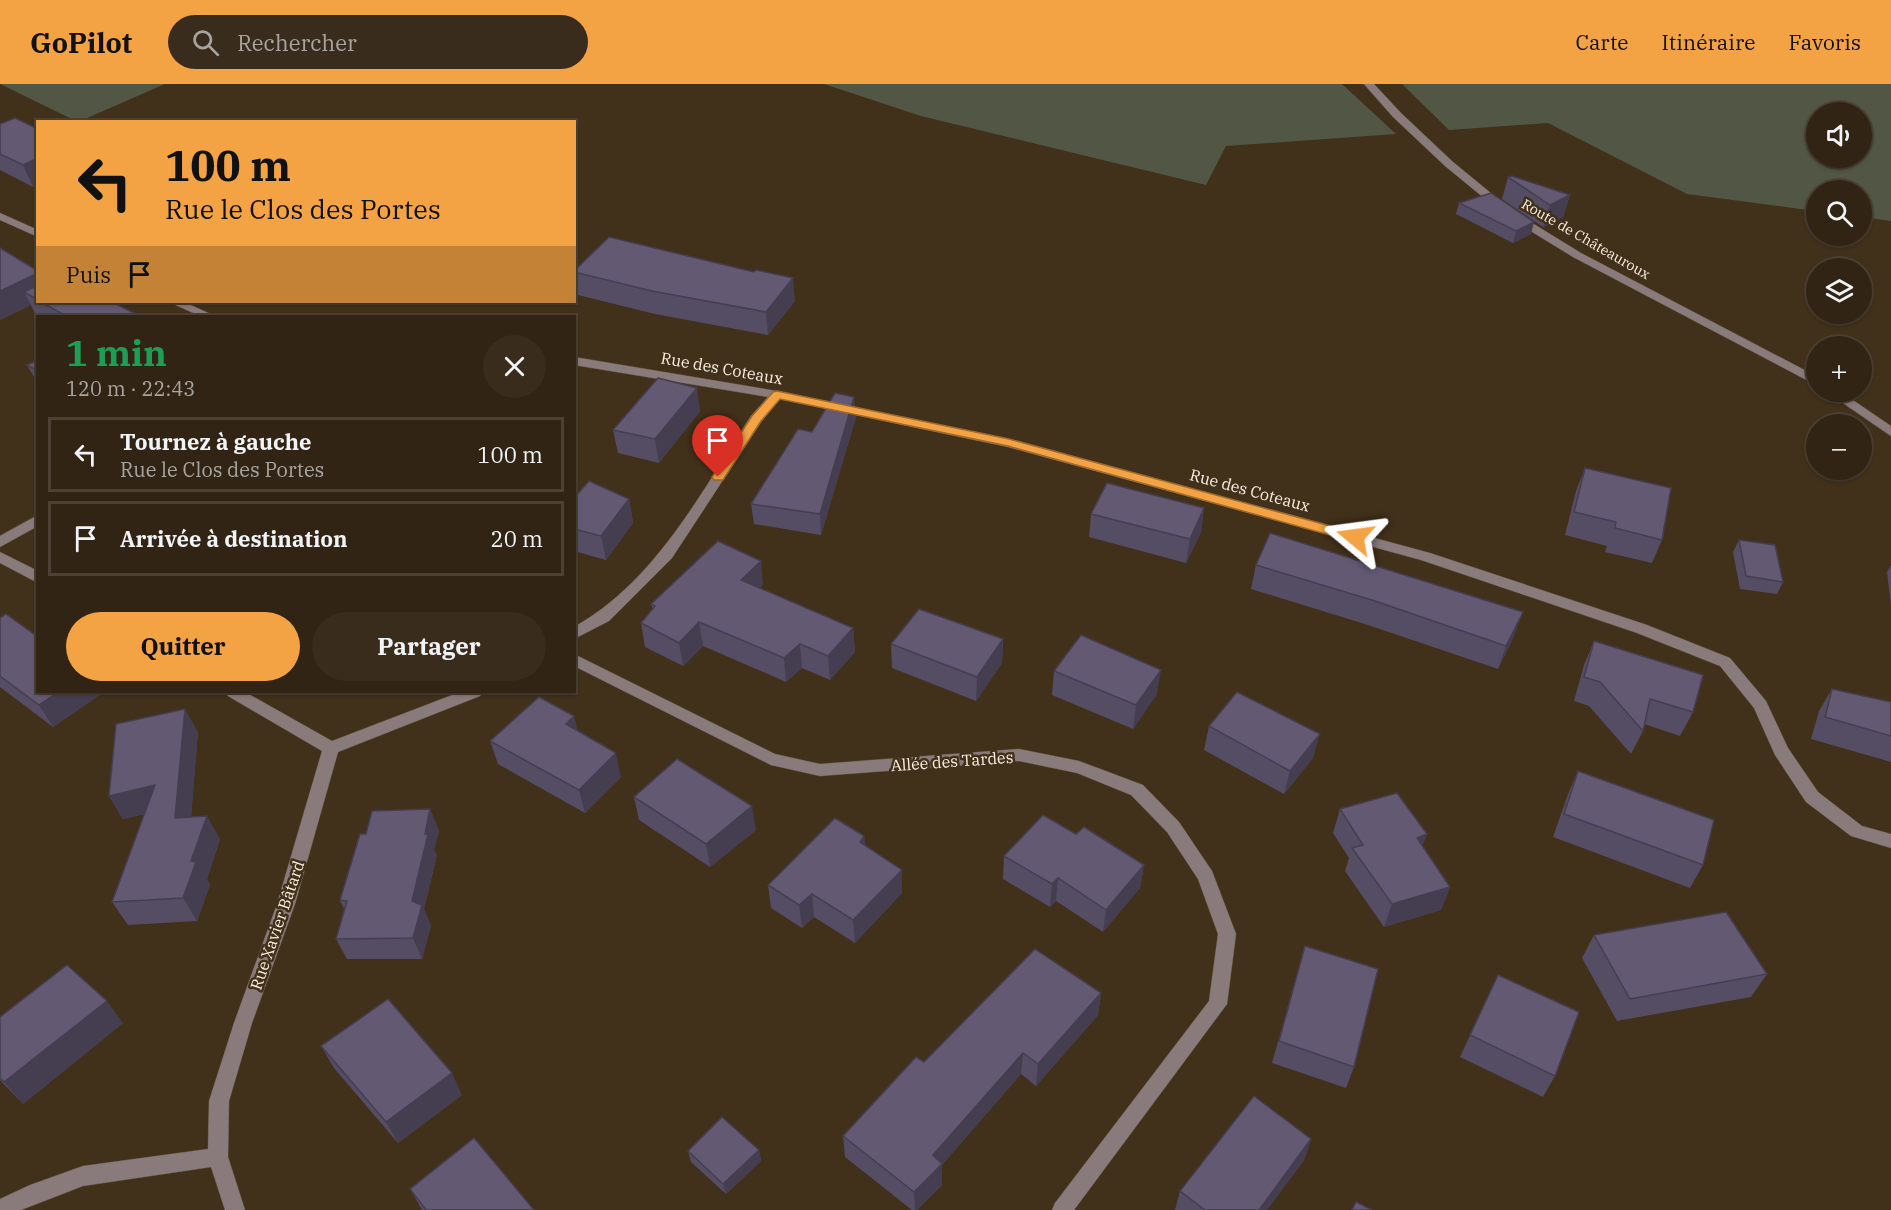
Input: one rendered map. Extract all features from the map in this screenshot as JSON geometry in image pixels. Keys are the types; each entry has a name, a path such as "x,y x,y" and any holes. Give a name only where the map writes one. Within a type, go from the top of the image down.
{"street":[{"name":"Route de Châteauroux","path":"1369,84 1397,116 1449,164 1510,214 1577,255 1806,376"},
{"path":"0,216 36,233"},
{"path":"177,303 207,315"},
{"name":"Rue des Coteaux","path":"576,361 777,395 1009,442 1425,556 1642,630 1725,662 1761,705 1781,752 1812,797 1857,831 1891,841"},
{"path":"576,633 604,617 667,555 756,419 777,395"},
{"path":"1848,402 1891,432"},
{"path":"0,542 36,520"},
{"path":"0,557 36,577"},
{"name":"Allée des Tardes","path":"576,660 771,759 820,770 1019,755 1079,767 1137,790 1173,826 1206,876 1227,934 1218,1004 1062,1210"},
{"path":"235,693 331,748 472,693"},
{"name":"Rue Xavier Bâtard","path":"235,1210 218,1157 219,1101 243,1023 286,904 331,748"},
{"path":"0,1210 30,1195 82,1176 218,1157"}],"green space":[{"path":"0,84 165,84 83,120 74,120"},
{"path":"824,84 1342,84 1396,134 1226,146 1206,185 921,116"},
{"path":"1402,84 1891,84 1891,221 1872,218 1872,180 1806,180 1806,210 1687,194 1548,123 1449,130"}],"building":[{"path":"15,118 36,128 36,159 23,165 0,154 0,124"},
{"path":"1512,176 1570,195 1550,205 1508,177"},
{"path":"1491,193 1534,222 1516,231 1459,203"},
{"path":"609,237 754,272 756,270 793,278 766,312 652,291 576,272 576,269"},
{"path":"0,248 36,270 36,274 0,291"},
{"path":"36,286 36,299 24,292"},
{"path":"43,303 114,303 138,315 64,315"},
{"path":"36,361 36,370 27,365"},
{"path":"658,378 697,388 655,439 613,430"},
{"path":"835,393 854,397 820,514 751,504 798,429 812,432"},
{"path":"1585,468 1671,488 1662,540 1615,528 1616,522 1574,512"},
{"path":"589,481 629,499 601,536 576,530 576,496"},
{"path":"1107,483 1204,508 1190,539 1091,514"},
{"path":"1270,533 1523,612 1506,646 1375,601 1256,565"},
{"path":"1739,540 1775,545 1783,582 1746,576"},
{"path":"718,541 761,561 741,580 853,628 828,656 800,644 784,658 699,622 679,643 641,623 655,606 651,604"},
{"path":"919,609 1003,639 977,677 891,644"},
{"path":"6,614 36,636 36,693 57,693 39,705 0,676 0,618"},
{"path":"1081,635 1161,670 1136,705 1054,671"},
{"path":"1594,641 1703,675 1693,712 1650,699 1643,731 1600,682 1584,677"},
{"path":"1832,689 1891,702 1891,736 1825,717"},
{"path":"1237,692 1320,734 1290,771 1209,726"},
{"path":"539,697 574,716 566,724 616,753 579,790 490,741"},
{"path":"185,709 175,818 207,816 191,861 196,862 183,898 112,902 155,785 109,796 116,724"},
{"path":"677,759 752,806 706,844 634,797"},
{"path":"1578,771 1714,820 1703,865 1564,814"},
{"path":"1397,793 1427,834 1417,838 1450,887 1392,904 1352,848 1363,845 1340,809"},
{"path":"430,809 425,834 428,834 412,901 422,905 413,938 336,939 347,901 340,900 360,834 366,834 372,811"},
{"path":"1043,815 1076,834 1084,827 1144,865 1106,910 1058,878 1052,884 1004,856"},
{"path":"835,818 864,836 860,842 902,870 853,920 812,894 799,905 768,885"},
{"path":"1726,912 1767,974 1630,999 1594,935"},
{"path":"1305,946 1378,969 1354,1067 1279,1041"},
{"path":"1035,949 1101,993 1038,1064 1023,1053 933,1155 942,1164 914,1192 843,1136 916,1057 924,1062"},
{"path":"67,965 107,1001 4,1082 0,1078 0,1017"},
{"path":"1498,975 1579,1012 1555,1076 1470,1035"},
{"path":"388,999 452,1073 386,1122 321,1046"},
{"path":"1254,1096 1311,1139 1259,1210 1205,1210 1180,1191"},
{"path":"722,1117 759,1150 723,1184 688,1151"},
{"path":"474,1138 534,1210 426,1210 410,1189"},
{"path":"1356,1202 1372,1210 1352,1210"}],"route":[{"path":"718,477 756,419 777,395 1009,442 1355,537"}]}
